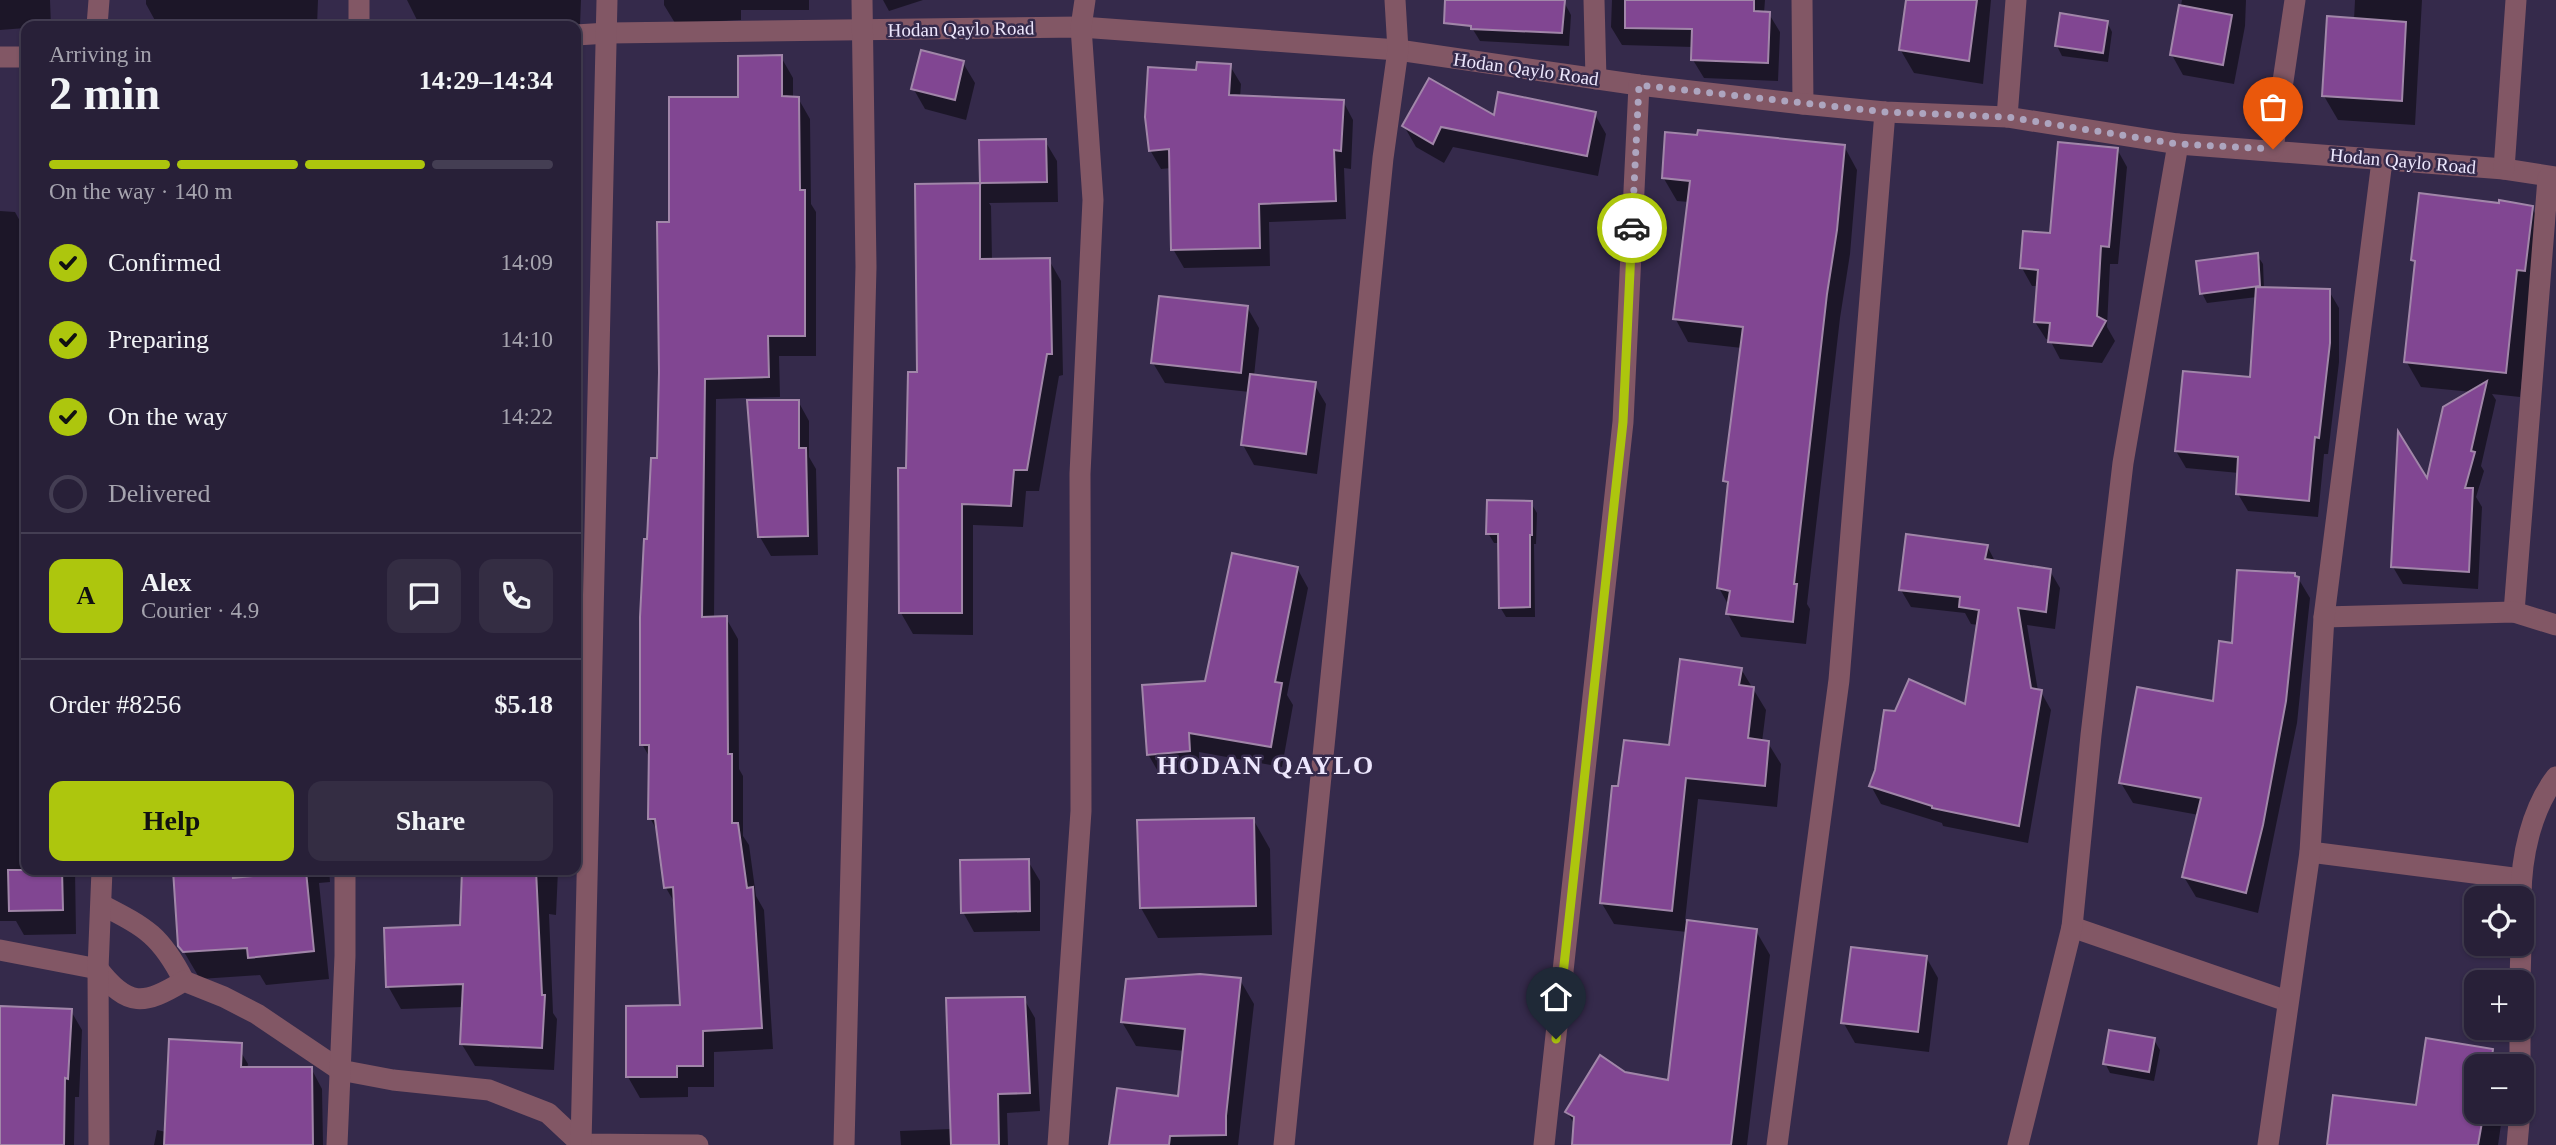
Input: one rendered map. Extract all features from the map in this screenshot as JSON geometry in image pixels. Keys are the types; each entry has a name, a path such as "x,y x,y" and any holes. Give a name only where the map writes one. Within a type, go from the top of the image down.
{"street":[{"path":"97,21 99,0"},
{"path":"359,0 359,21"},
{"path":"581,1144 607,0"},
{"path":"844,1145 866,267 862,0"},
{"path":"1058,1145 1081,811 1080,474 1093,200 1081,27 1085,0"},
{"path":"1284,1145 1383,158 1398,50 1395,0"},
{"path":"1594,0 1596,79"},
{"path":"1802,0 1803,104"},
{"path":"2007,117 2016,0"},
{"path":"2273,149 2295,0"},
{"path":"2504,169 2516,0"},
{"name":"Hodan Qaylo Road","path":"581,35 1081,27 1398,50 1639,85 1803,104 1885,112 2007,117 2178,144 2273,149 2504,169 2552,177"},
{"path":"0,57 21,57"},
{"path":"1544,1145 1623,422 1639,85"},
{"path":"1777,1145 1839,680 1885,112"},
{"path":"2018,1145 2072,927 2123,463 2178,144"},
{"path":"2268,1145 2310,852 2324,617 2382,160"},
{"path":"2514,612 2552,177"},
{"path":"2324,617 2514,612 2556,625"},
{"path":"2521,886 2528,841 2546,791 2556,777"},
{"path":"2310,852 2509,886"},
{"path":"99,1145 98,970 102,875"},
{"path":"337,1145 345,956 345,875"},
{"path":"102,905 142,926 170,953 184,981 257,1014 340,1070 393,1080 489,1090 548,1113 581,1144 698,1145"},
{"path":"2072,927 2287,1001"},
{"path":"0,950 98,970 113,989 130,999 146,999 166,992 184,981"},
{"path":"2517,1145 2518,1124"}],"building":[{"path":"1445,0 1565,0 1562,33 1471,29 1471,26 1444,23"},
{"path":"1625,0 1754,0 1754,11 1770,12 1768,63 1691,60 1692,29 1625,28"},
{"path":"1906,0 1977,0 1969,61 1899,50"},
{"path":"2179,5 2232,15 2223,65 2170,55"},
{"path":"2060,13 2108,21 2103,53 2055,46"},
{"path":"2327,16 2406,22 2402,101 2322,96"},
{"path":"921,50 964,61 955,100 911,89"},
{"path":"782,55 782,96 799,97 800,190 805,190 805,336 768,336 769,377 705,379 702,617 727,616 728,754 732,754 732,823 738,823 747,888 753,887 762,1028 703,1031 703,1066 677,1066 677,1077 626,1077 626,1006 680,1005 673,887 664,888 655,819 648,819 649,745 640,745 640,617 644,539 647,539 651,458 657,458 657,222 669,222 669,97 738,97 738,56"},
{"path":"1197,62 1231,64 1229,95 1344,100 1341,151 1334,150 1336,201 1259,204 1260,248 1171,250 1169,149 1149,151 1145,117 1148,67 1196,70"},
{"path":"1429,78 1494,115 1498,92 1596,112 1587,156 1441,127 1433,144 1402,126"},
{"path":"1698,130 1845,145 1794,584 1797,584 1793,622 1726,614 1730,591 1717,588 1728,482 1723,481 1743,327 1673,319 1690,181 1662,178 1665,132 1697,135"},
{"path":"1046,139 1047,182 980,183 979,140"},
{"path":"2058,142 2118,148 2109,247 2101,246 2097,316 2106,321 2092,346 2048,342 2050,323 2034,322 2038,270 2020,268 2023,231 2050,233"},
{"path":"980,183 980,259 1050,258 1052,354 1047,354 1027,470 1014,470 1011,506 962,504 962,613 899,613 898,468 906,468 908,372 917,372 915,184"},
{"path":"2419,193 2499,203 2499,200 2533,206 2525,271 2517,270 2506,373 2404,362"},
{"path":"2258,253 2260,286 2200,294 2196,261"},
{"path":"2256,287 2330,289 2330,343 2319,438 2315,437 2309,501 2236,494 2238,457 2175,451 2183,371 2250,377"},
{"path":"1159,296 1248,306 1241,373 1151,363"},
{"path":"1250,374 1316,382 1306,454 1241,445"},
{"path":"2487,381 2471,451 2475,452 2465,488 2473,488 2469,572 2391,567 2398,431 2427,478 2443,407"},
{"path":"747,400 799,400 799,448 806,448 808,536 758,537"},
{"path":"1487,500 1532,501 1530,607 1499,608 1498,534 1486,534"},
{"path":"1906,534 1988,545 1985,559 2051,569 2046,612 2018,608 2031,688 2042,690 2019,826 1932,808 1869,786 1875,770 1884,710 1895,711 1909,679 1965,704 1979,610 1959,607 1960,597 1899,590"},
{"path":"1232,553 1298,567 1275,682 1282,683 1271,747 1189,733 1190,751 1147,755 1142,685 1205,681"},
{"path":"2237,570 2295,573 2295,576 2299,577 2286,701 2263,825 2246,893 2182,877 2201,798 2119,783 2137,687 2213,701 2219,641 2232,643"},
{"path":"1680,659 1742,668 1739,685 1754,687 1748,738 1769,741 1765,786 1686,778 1672,911 1600,903 1612,786 1618,786 1624,740 1669,745"},
{"path":"1254,818 1256,906 1140,908 1137,820"},
{"path":"1029,859 1030,911 961,913 960,860"},
{"path":"8,870 21,870 21,875 62,875 63,910 9,911"},
{"path":"173,875 233,875 233,878 306,875 314,951 248,958 247,948 183,952 178,946"},
{"path":"462,875 536,875 542,995 545,995 542,1048 460,1044 463,984 386,987 384,928 460,925"},
{"path":"1687,920 1757,929 1731,1145 1572,1145 1574,1117 1565,1112 1600,1055 1625,1072 1668,1080"},
{"path":"1851,947 1927,956 1918,1032 1841,1023"},
{"path":"1200,974 1241,978 1226,1135 1170,1136 1169,1145 1109,1145 1117,1088 1178,1096 1185,1029 1121,1022 1126,979"},
{"path":"1025,997 1030,1093 998,1094 999,1145 951,1145 946,998"},
{"path":"0,1006 72,1009 68,1079 65,1078 64,1145 0,1145"},
{"path":"2109,1030 2155,1038 2149,1072 2103,1064"},
{"path":"2426,1038 2493,1049 2492,1054 2464,1054 2464,1124 2482,1124 2478,1145 2327,1145 2333,1095 2416,1105"},
{"path":"169,1039 242,1043 241,1067 312,1067 313,1145 164,1145"}],"way so far":[{"path":"1632,228 1639,85 1885,112 2007,117 2178,144 2273,149"}],"district":[{"name":"HODAN QAYLO","path":"1266,765"}],"route":[{"path":"1556,1039 1623,422 1632,228"}]}
